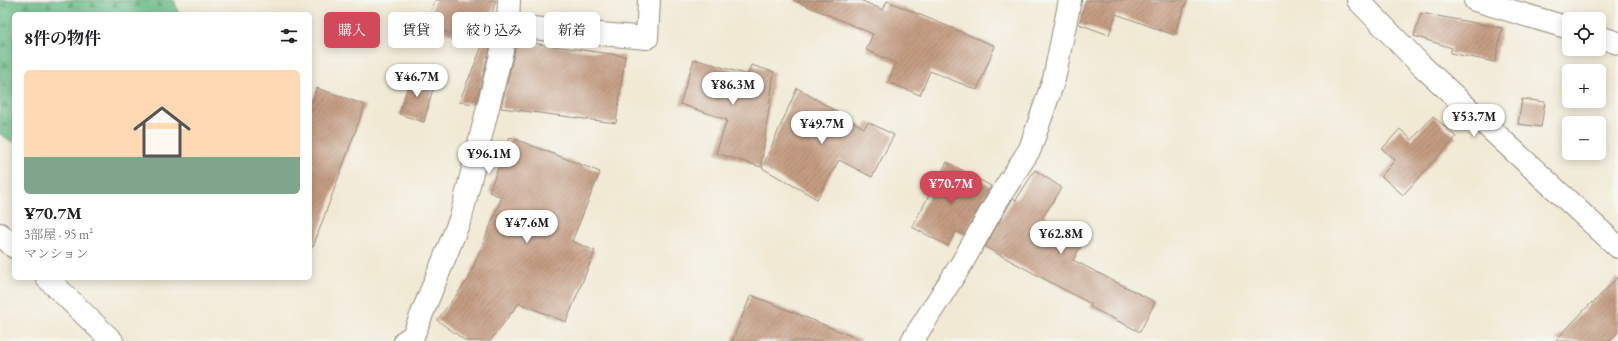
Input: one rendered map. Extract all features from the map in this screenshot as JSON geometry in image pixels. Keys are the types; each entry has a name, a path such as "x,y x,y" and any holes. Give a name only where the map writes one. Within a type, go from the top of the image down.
{"street":[{"path":"509,0 509,12"},
{"path":"536,28 647,38 649,0"},
{"path":"912,341 962,263 998,199 1030,149 1054,79 1070,0"},
{"path":"1358,0 1421,65 1618,247"},
{"path":"1475,0 1562,26"},
{"path":"1606,39 1618,43"},
{"path":"413,339 461,217 503,48"},
{"path":"0,234 12,245"},
{"path":"49,280 112,341"}],"green space":[{"path":"0,0 174,0 178,12 12,12 12,142 0,134"}],"building":[{"path":"435,0 496,0 492,12 452,12 452,34 444,31 444,12 431,12"},
{"path":"793,0 860,0 883,10 887,1 995,46 977,90 930,71 920,95 888,82 896,63 866,50 873,34"},
{"path":"1086,0 1187,0 1174,35 1116,14 1109,35 1079,24"},
{"path":"1421,13 1502,28 1495,62 1450,53 1452,48 1414,36"},
{"path":"536,44 544,45 544,48 567,48 625,56 616,123 501,108 515,48 536,48"},
{"path":"481,48 490,48 476,104 459,102"},
{"path":"694,59 748,75 751,65 774,72 761,167 716,153 727,120 680,104"},
{"path":"412,74 435,81 424,122 399,114"},
{"path":"317,88 365,105 313,247 312,247 312,101"},
{"path":"797,88 864,128 868,122 894,135 872,177 839,160 817,199 762,168"},
{"path":"1522,99 1545,102 1541,127 1518,124"},
{"path":"1433,116 1456,137 1403,195 1381,176 1395,160 1382,149 1400,129 1412,140"},
{"path":"510,137 600,172 572,241 595,251 566,322 519,303 490,341 466,341 437,320 468,280 502,197 489,192"},
{"path":"947,162 991,186 964,235 956,231 948,246 912,227"},
{"path":"1035,170 1062,188 1042,218 1084,241 1073,260 1155,302 1140,332 1090,307 1091,304 985,247 1013,198 1016,200"},
{"path":"1618,277 1618,332 1610,341 1555,341 1592,302 1593,303"},
{"path":"751,295 861,340 861,341 732,341"}]}
